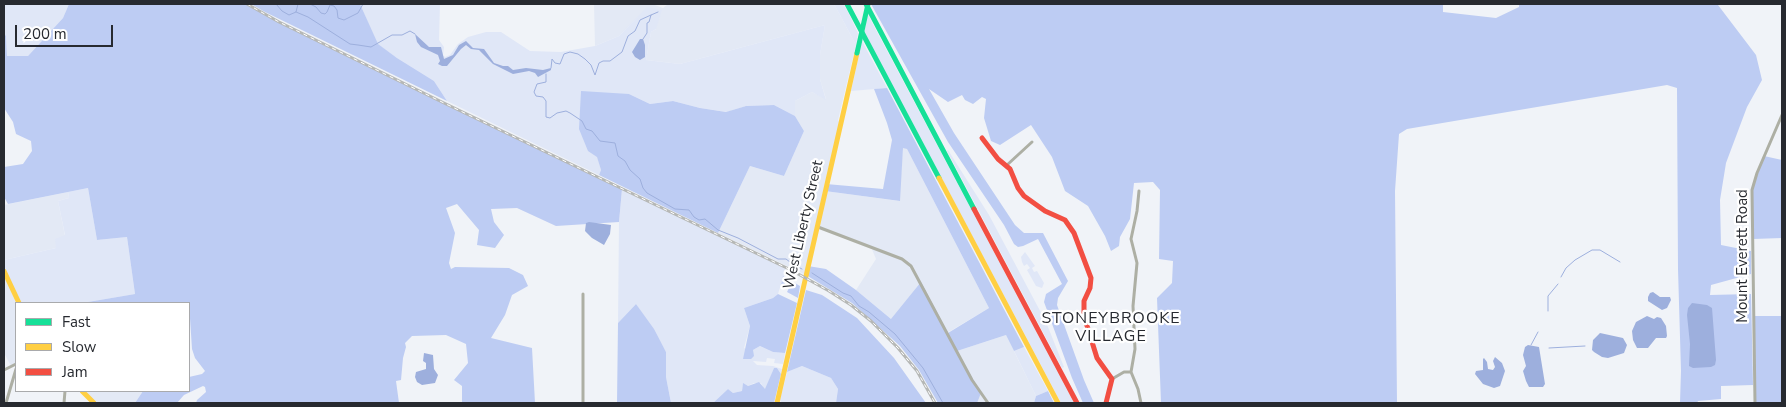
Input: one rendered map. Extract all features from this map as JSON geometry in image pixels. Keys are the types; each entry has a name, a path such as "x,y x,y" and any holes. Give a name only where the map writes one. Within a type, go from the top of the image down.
{"main road":[{"path":"847,4 1058,403"},
{"path":"867,4 1077,403"},
{"name":"West Liberty Street","path":"776,403 867,4"},
{"path":"982,138 998,159 1007,165 1024,196 1045,211 1065,220 1074,233 1091,278 1090,288 1084,301 1084,316 1097,358 1112,379 1106,403"},
{"path":"4,271 19,302"},
{"path":"83,392 94,403"}],"street":[{"name":"Mount Everett Road","path":"1755,403 1752,190 1757,172 1782,115"},
{"path":"1007,165 1032,142"},
{"path":"1139,191 1138,211 1131,239 1137,259 1133,306 1136,348 1131,372 1141,403"},
{"path":"817,227 902,259 910,264 972,380 988,403"},
{"path":"583,294 583,403"},
{"path":"6,403 15,372"},
{"path":"1112,379 1124,372 1131,372"}],"shaded area":[{"path":"4,4 69,4 63,18 28,56 7,56 6,36 4,33"},
{"path":"69,4 247,4 279,22 622,189 619,222 556,226 517,208 491,209 494,222 504,235 495,248 477,245 479,230 457,204 446,208 455,233 449,263 451,269 455,267 509,268 523,275 528,286 512,295 505,315 491,338 532,348 535,403 462,403 462,386 454,380 468,363 466,344 446,335 412,336 405,343 401,380 396,381 399,403 196,403 206,392 203,386 184,395 177,403 135,403 142,392 190,392 190,377 202,374 205,371 195,358 192,349 190,302 88,302 135,294 127,237 97,240 88,188 8,204 4,197 4,167 23,164 32,151 31,141 16,134 13,122 4,108 4,33 6,36 7,56 28,56 63,18"},
{"path":"251,4 360,4 378,44 434,81 447,101 265,12"},
{"path":"360,4 440,4 439,40 444,47 443,55 445,57 450,55 458,44 468,37 486,32 501,32 530,51 561,52 595,46 619,36 647,7 662,10 656,29 651,32 646,60 680,64 825,25 820,55 820,79 826,100 812,92 795,101 795,116 774,105 746,106 727,112 673,101 650,104 629,94 597,156 601,170 599,175 447,101 434,81 377,44"},
{"path":"594,4 652,4 663,8 668,4 834,4 856,45 838,120 840,123 825,191 899,201 903,147 907,149 989,308 947,333 891,319 856,290 876,259 871,247 817,227 806,275 718,233 750,166 784,176 804,131 795,116 795,101 812,92 826,99 820,79 820,55 825,25 680,64 646,60 651,32 656,29 647,8 619,36 595,46"},
{"path":"834,4 843,4 847,10 858,33 856,45"},
{"path":"871,4 1443,4 1443,12 1496,18 1519,7 1519,4 1718,5 1756,55 1762,80 1747,107 1726,163 1720,200 1721,245 1751,251 1751,274 1711,285 1710,295 1751,294 1753,385 1721,386 1721,399 1698,401 1697,403 1680,403 1677,88 1667,85 1407,129 1399,134 1395,191 1397,403 1161,403 1157,298 1172,283 1173,261 1159,259 1160,190 1153,182 1134,183 1130,219 1120,237 1119,246 1111,251 1088,206 1065,191 1052,157 1031,125 1000,145 991,141 984,118 986,99 982,97 973,104 965,100 962,95 948,102 929,89 954,133 1015,225 1024,233 1043,233 1068,281 1058,298 1057,305 1094,403 1083,403 1044,302 1046,294 1062,284 1038,239 1023,246 1018,247 1014,244 1004,225 948,142"},
{"path":"868,15 1074,403 1061,403 864,32"},
{"path":"415,34 429,47 441,47 444,59 453,55 459,45 466,41 473,48 484,49 494,63 508,66 513,70 526,68 543,70 551,68 551,70 538,77 535,73 529,71 513,74 493,64 479,50 471,49 466,45 447,66 442,66 438,64 440,61 438,55 421,47 417,42"},
{"path":"640,39 643,39 645,45 645,57 640,60 632,52"},
{"path":"862,41 887,88 851,91"},
{"path":"887,88 1024,347 1014,351 1006,335 957,351 981,393 977,403 938,403 919,370 900,346 852,303 806,275 808,266 826,269 856,290 891,319 921,282 948,333 989,308 907,149 903,148 900,201 825,191 826,184 883,189 892,140 874,89"},
{"path":"581,91 629,94 650,104 673,101 726,112 746,106 774,105 795,116 804,131 784,176 750,166 718,233 599,175 601,170 597,157 588,151 579,129"},
{"path":"948,150 989,215 1046,322 1064,367 1062,368"},
{"path":"1764,156 1782,160 1782,238 1753,239 1752,190"},
{"path":"88,188 97,240 127,237 135,294 88,302 19,302 4,271 4,260 56,248 55,239 65,235 58,201 69,198 68,192"},
{"path":"622,189 786,268 778,294 773,298 744,308 750,326 744,348 753,352 753,350 760,346 773,352 785,353 783,364 774,363 775,359 767,358 766,362 753,361 757,365 773,366 782,369 781,374 777,368 774,368 766,389 764,389 761,383 754,383 748,386 743,384 742,391 733,393 728,389 713,403 671,403 666,377 666,352 636,304 618,323 619,222"},
{"path":"68,192 69,198 58,201 65,236 56,248 4,260 4,205"},
{"path":"586,223 611,225 610,234 604,245 585,231"},
{"path":"1025,252 1035,266 1032,268 1034,272 1037,271 1044,283 1042,288 1036,286 1027,270 1030,268 1027,264 1024,266 1022,262 1021,257"},
{"path":"4,271 16,302 15,364 11,366 4,353"},
{"path":"783,276 800,286 798,298 787,292 789,288 781,285"},
{"path":"806,290 822,295 857,318 894,358 926,403 836,403 838,389 831,378 802,366 787,372"},
{"path":"1653,292 1660,297 1670,297 1671,300 1667,308 1662,310 1648,301 1650,293"},
{"path":"778,294 797,303 785,353 773,352 760,346 753,350 754,356 751,359 743,359 750,326 744,308 773,298"},
{"path":"1692,303 1707,305 1712,308 1716,360 1715,365 1711,367 1693,368 1689,366 1690,344 1687,315 1688,308"},
{"path":"636,304 654,329 666,352 666,377 671,403 617,403 618,323"},
{"path":"1647,316 1654,319 1657,317 1661,318 1666,326 1667,336 1666,338 1656,338 1648,348 1637,348 1633,340 1632,331 1636,322"},
{"path":"1753,316 1782,316 1782,403 1755,403"},
{"path":"1600,333 1623,338 1627,345 1624,353 1608,358 1594,352 1592,350 1593,340"},
{"path":"1006,335 1036,396 1034,403 977,403 957,351"},
{"path":"1528,345 1539,347 1545,384 1543,387 1529,387 1526,381 1523,371 1526,366 1523,355 1525,347"},
{"path":"1024,347 1048,391 1036,396 1014,351"},
{"path":"424,353 433,355 434,369 438,375 435,383 422,385 417,382 415,377 416,372 426,369 426,363 423,361"},
{"path":"1495,357 1502,363 1505,371 1500,386 1494,388 1483,384 1475,374 1476,371 1483,370 1484,358 1488,369 1493,370 1495,367 1493,361"},
{"path":"802,366 831,378 838,389 836,403 782,403 780,400 787,372"},
{"path":"774,368 777,368 781,374 774,403 713,403 728,389 733,393 742,391 743,383 748,386 759,382 765,389"},
{"path":"1048,391 1054,403 1034,403 1036,396"},
{"path":"83,392 142,392 135,403 94,403"}],"waterway":[{"path":"276,4 289,15 296,12 298,4"},
{"path":"310,4 325,14 330,5 334,6 337,10 338,18 344,20 358,13 363,4"},
{"path":"296,12 308,17 350,44 371,47 392,35 402,35 410,31 415,34"},
{"path":"643,39 647,33 647,23 651,15 658,12"},
{"path":"551,68 552,59 555,63 560,64 564,54 570,52 578,54 585,59 591,65 595,75 599,63 610,61 622,52 628,36 635,31 640,20 651,15"},
{"path":"546,74 546,82 537,84 534,92 536,96 543,97 546,101 546,117 550,118 557,113 566,111 570,113 582,121 586,129 592,131 600,141 615,143 618,156 625,161 630,170 640,179 647,193 675,209 689,210 694,217 699,220 705,219 718,230 738,238 778,259 786,259 802,269"},
{"path":"1561,277 1566,268 1575,260 1592,250 1600,250 1620,262"},
{"path":"812,273 851,296 859,306 895,334 923,368 943,403"},
{"path":"1548,311 1548,296 1558,284"},
{"path":"1531,345 1538,332"},
{"path":"1549,348 1585,346"}],"railway":[{"path":"247,4 279,22 446,104 791,270 829,291 871,321 898,348 917,371 935,403"}],"traffic: fast":[{"path":"847,4 939,178"},
{"path":"866,4 974,209"},
{"path":"857,53 868,4"}],"traffic: slow":[{"path":"777,403 857,53"},
{"path":"939,178 1058,403"},
{"path":"4,271 19,302"},
{"path":"83,392 94,403"}],"traffic: jam":[{"path":"982,138 998,159 1010,169 1018,188 1024,196 1045,211 1065,220 1074,233 1091,278 1090,288 1084,301 1084,316 1097,358 1112,379 1106,403"},
{"path":"974,209 1077,403"}],"district":[{"name":"STONEYBROOKE VILLAGE","path":"1111,328"}]}
